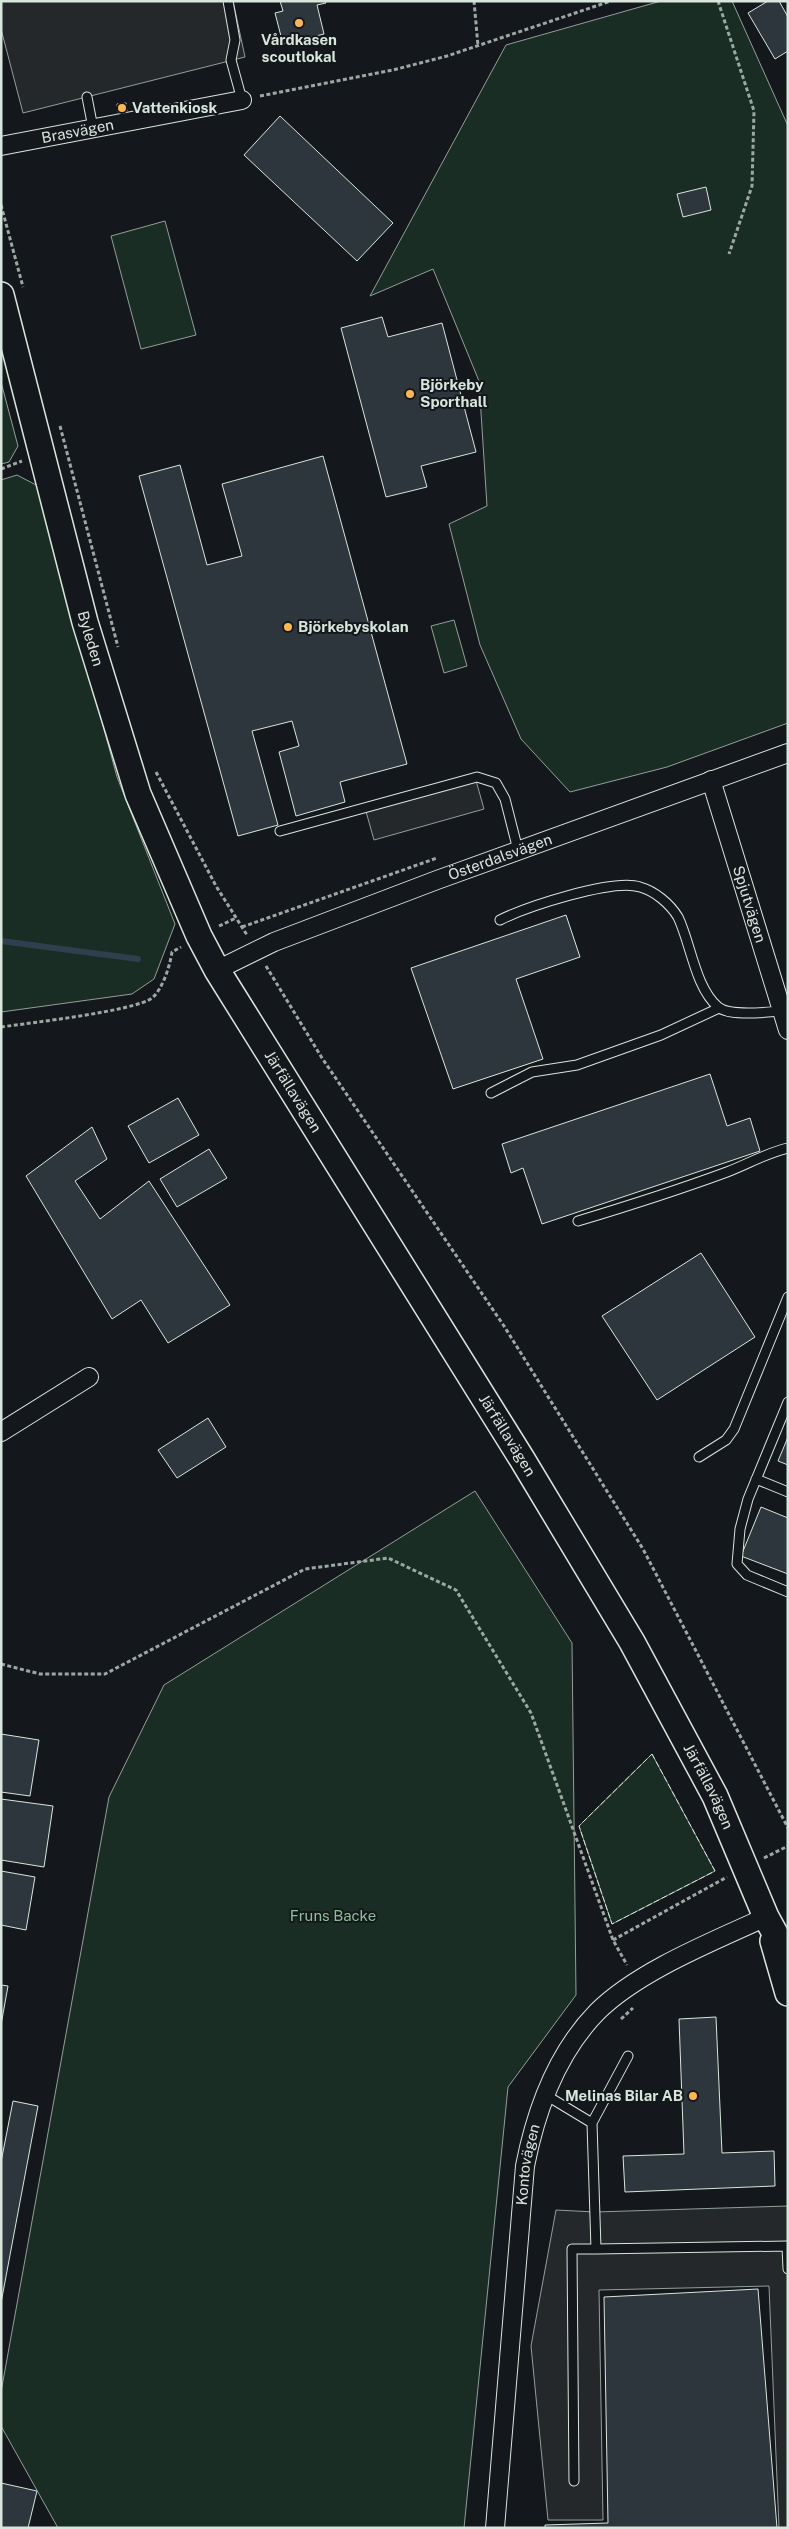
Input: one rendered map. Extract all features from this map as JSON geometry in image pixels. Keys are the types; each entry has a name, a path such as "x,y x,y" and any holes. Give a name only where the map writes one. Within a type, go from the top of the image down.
{"street":[{"name":"Brasvägen","path":"1,146 242,100"},
{"name":"Byleden","path":"13,293 85,622 138,794 199,936 217,970"},
{"name":"Österdalsvägen","path":"217,970 310,928 518,850 788,753"},
{"name":"Spjutvägen","path":"710,780 788,1030"},
{"name":"Järfällavägen","path":"217,970 516,1451 632,1642 716,1796 744,1868 766,1917 788,1957"},
{"path":"1,1432 89,1377"},
{"name":"Järfällavägen","path":"766,1917 788,1993"},
{"name":"Kontovägen","path":"495,2528 525,2166 532,2129 544,2094 569,2050 597,2012 637,1982 679,1958 766,1917"}],"lane":[{"path":"228,1 235,40 231,60 242,100"},
{"path":"87,97 93,128"},
{"path":"280,831 477,777 496,783 505,799 518,850"},
{"path":"500,920 521,910 553,900 610,887 639,886 664,900 677,917 700,981 719,1008 731,1013 782,1011"},
{"path":"491,1093 532,1072 577,1065 661,1035 719,1008"},
{"path":"578,1222 731,1171 768,1152 788,1148"},
{"path":"699,1457 726,1440 734,1430 788,1297"},
{"path":"788,1402 756,1479 740,1529 737,1564 746,1575 788,1592"},
{"path":"756,1479 788,1492"},
{"path":"596,2249 592,2123 628,2056"},
{"path":"544,2094 592,2123"},
{"path":"574,2481 572,2249 787,2246 788,2269"}],"path":[{"path":"474,1 478,46"},
{"path":"242,100 393,70 478,46 611,1"},
{"path":"718,1 754,111 752,186 729,254"},
{"path":"1,205 13,293"},
{"path":"59,424 119,652"},
{"path":"156,771 216,886 322,1058 504,1326 643,1549 788,1828"},
{"path":"1,1027 129,1007 153,998 169,970 172,952 236,918"},
{"path":"1,1664 40,1674 104,1674 305,1569 388,1558 456,1590 531,1713 613,1940 628,1966"},
{"path":"613,1940 788,1846"},
{"path":"619,2020 641,2003"}],"green space":[{"path":"661,1 732,1 788,126 788,723 667,767 570,792 521,739 480,645 449,524 487,506 479,381 433,269 370,296 506,45"},
{"path":"165,221 196,335 141,349 111,236"},
{"path":"1,382 18,446 9,462 1,464"},
{"path":"17,475 38,486 117,777 175,924 154,979 132,994 1,1012 1,480"},
{"path":"454,620 467,666 444,673 431,626"},
{"name":"Fruns Backe","path":"475,1491 572,1643 576,1995 508,2087 464,2528 58,2528 1,2426 1,2392 109,1797 164,1685"},
{"path":"652,1754 715,1871 612,1924 579,1826"}],"shaded area":[{"path":"1,1 233,1 245,57 23,113 1,29"},
{"path":"475,777 484,809 374,840 365,808"},
{"path":"788,2206 788,2528 779,2528 769,2286 599,2290 603,2520 548,2520 531,2346 556,2210 595,2212"}],"building":[{"name":"Vårdkasen scoutlokal","path":"280,1 325,1 326,3 317,5 324,34 283,44 275,13 283,11"},
{"path":"768,1 779,1 788,17 788,51 775,59 748,13"},
{"name":"Vattenkiosk","path":"126,103 127,111 118,112 117,104"},
{"path":"280,116 393,223 357,261 244,155"},
{"path":"706,187 711,210 683,217 677,194"},
{"name":"Björkeby Sporthall","path":"382,317 388,337 442,323 476,452 421,466 427,487 386,497 341,328"},
{"path":"323,456 407,764 340,782 345,802 296,816 279,752 299,746 292,721 252,731 278,825 238,836 139,476 180,465 207,565 242,556 222,484"},
{"path":"566,915 580,957 516,979 543,1059 453,1089 411,968"},
{"path":"710,1074 727,1126 750,1118 760,1151 542,1224 523,1168 511,1173 502,1144"},
{"path":"178,1098 199,1135 149,1163 128,1126"},
{"path":"92,1127 107,1159 75,1181 100,1219 149,1181 230,1305 168,1343 141,1300 112,1319 26,1176"},
{"path":"209,1149 227,1178 177,1207 160,1179"},
{"path":"701,1253 755,1337 657,1400 602,1316"},
{"path":"208,1418 226,1447 177,1478 158,1450"},
{"path":"788,1437 788,1465 778,1461"},
{"path":"761,1507 788,1518 788,1574 741,1556"},
{"path":"1,1734 39,1740 30,1796 1,1792"},
{"path":"1,1799 53,1806 44,1867 1,1860"},
{"path":"1,1871 35,1877 26,1930 1,1925"},
{"path":"1,1985 8,1986 1,2025"},
{"path":"716,2017 722,2153 774,2151 775,2186 625,2192 623,2156 684,2154 679,2019"},
{"path":"13,2101 38,2106 1,2303 1,2162"},
{"path":"758,2289 777,2528 545,2528 545,2525 608,2523 604,2297"},
{"path":"1,2483 37,2491 28,2528 1,2528"}],"waterway":[{"path":"1,941 138,959"}],"fence":[{"path":"652,1754 715,1871 612,1924 579,1826 652,1754"}],"place":[{"name":"Vårdkasen scoutlokal","path":"299,23"},
{"name":"Vattenkiosk","path":"122,108"},
{"name":"Björkeby Sporthall","path":"410,394"},
{"name":"Björkebyskolan","path":"288,627"},
{"name":"Melinas Bilar AB","path":"693,2096"}]}
